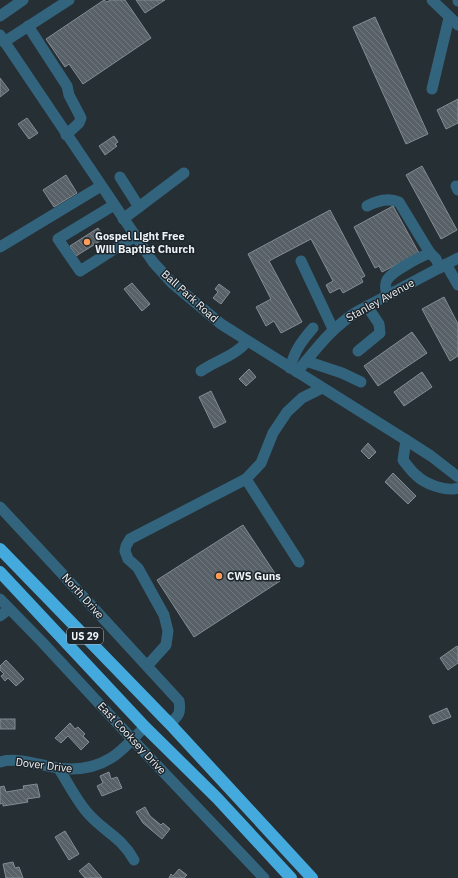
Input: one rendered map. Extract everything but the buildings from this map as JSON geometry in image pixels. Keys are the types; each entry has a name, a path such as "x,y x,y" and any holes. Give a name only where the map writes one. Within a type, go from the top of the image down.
{"highway":[{"name":"US 29","path":"0,549 170,724 312,878"},
{"name":"US 29","path":"0,572 145,726 217,798 291,878"}],"street":[{"path":"0,16 23,0"},
{"path":"2,38 28,26 68,0"},
{"path":"432,0 458,25"},
{"path":"432,89 449,18"},
{"path":"28,26 67,86 69,95 81,118 80,123 66,135"},
{"name":"Ball Park Road","path":"2,38 123,219 153,262 172,283 221,324 431,456 458,477"},
{"path":"123,219 184,173"},
{"path":"120,177 139,207"},
{"path":"0,246 101,186"},
{"path":"367,206 379,201 393,199 399,202 430,253 443,266 458,285"},
{"path":"114,205 58,239 80,271 135,236"},
{"path":"387,295 385,287 391,275 418,258 430,253"},
{"name":"Stanley Avenue","path":"294,370 306,361 342,320 458,258"},
{"path":"301,261 333,329"},
{"path":"358,351 380,332 379,324 367,306"},
{"path":"294,370 293,355 312,328"},
{"path":"200,371 238,351 247,340"},
{"path":"306,361 342,373 361,382"},
{"path":"147,666 166,645 168,630 164,615 138,568 128,559 125,551 130,539 246,480 261,462 273,433 287,412 302,398 322,388"},
{"path":"406,440 404,460 416,476 438,487 458,488"},
{"path":"246,480 299,562"},
{"name":"North Drive","path":"0,507 179,701 179,715 170,724"},
{"name":"East Cooksey Drive","path":"0,599 264,878"},
{"path":"0,616 9,609"},
{"name":"Dover Drive","path":"0,762 23,762 59,769 77,770 97,765 112,758 145,726"},
{"path":"59,769 86,811 121,841 129,850 134,860"}],"place":[{"name":"Gospel Light Free Will Baptist Church","path":"87,242"},
{"name":"CWS Guns","path":"219,576"}]}
